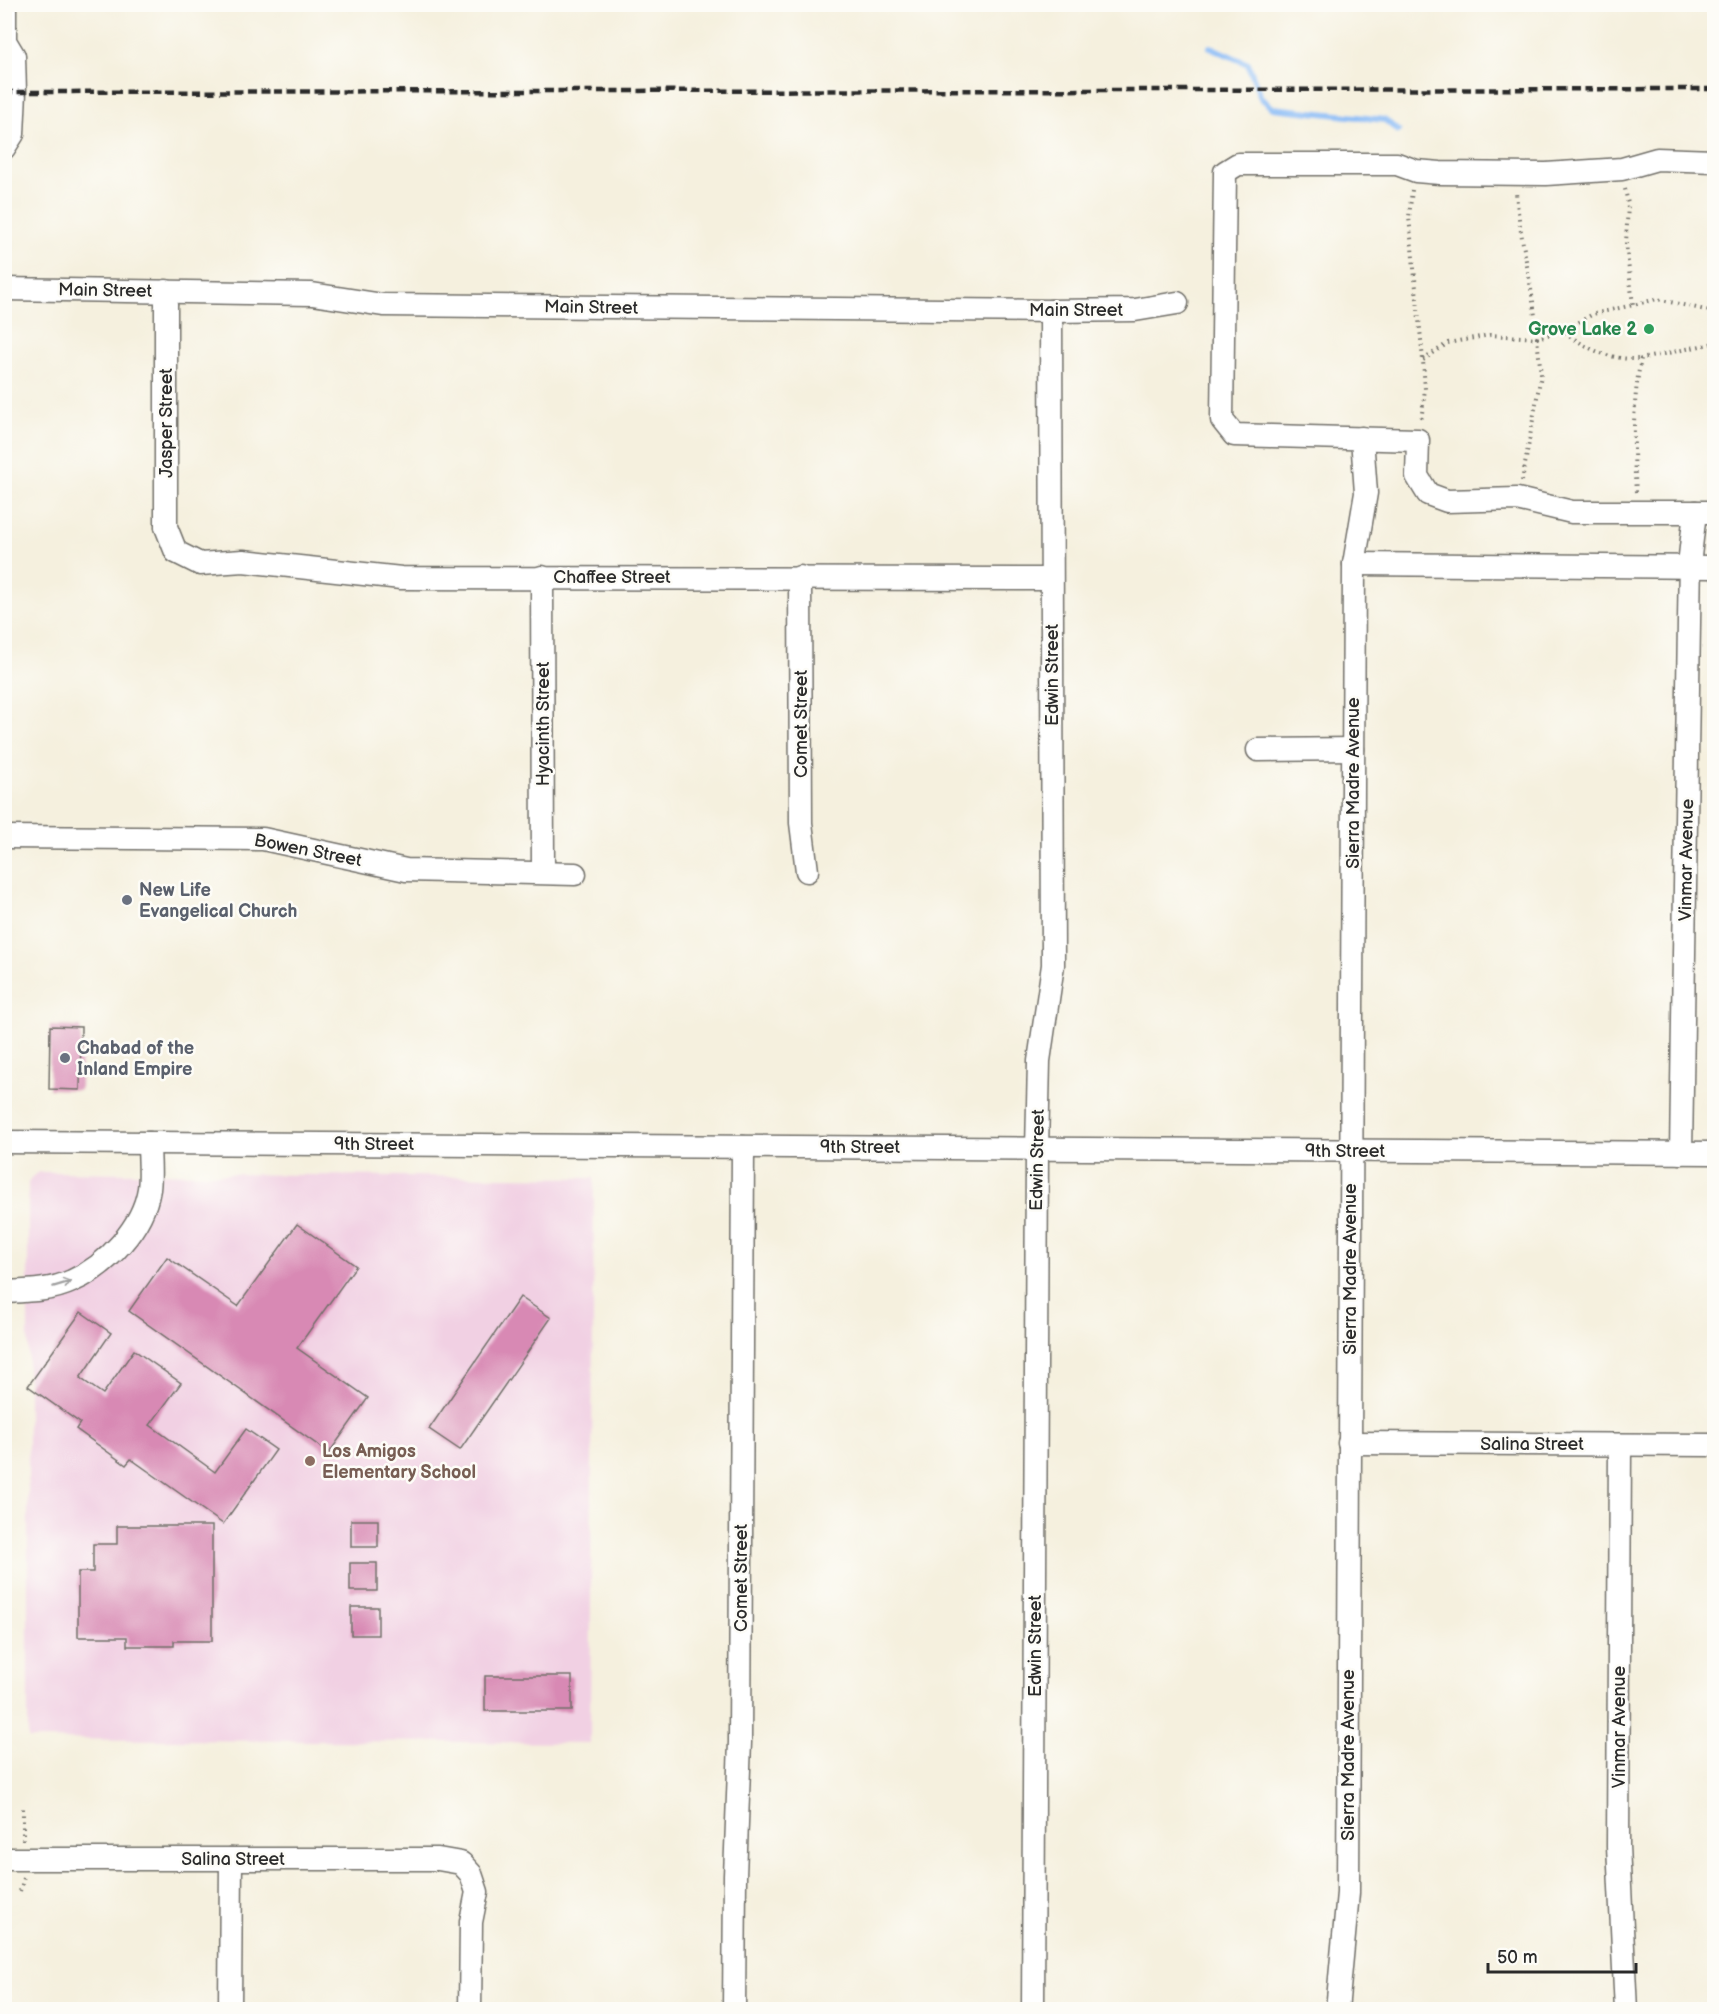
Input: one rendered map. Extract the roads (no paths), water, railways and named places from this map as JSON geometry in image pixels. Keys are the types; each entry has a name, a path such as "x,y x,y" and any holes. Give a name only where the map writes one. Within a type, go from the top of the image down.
{"street":[{"path":"4,148 13,134 15,92 14,56 5,41 5,4"},
{"path":"1705,512 1638,510 1572,512 1517,500 1447,501 1428,494 1417,476 1418,440 1234,435 1222,420 1226,172 1238,165 1397,165 1416,171 1514,174 1622,169 1657,159 1714,161"},
{"name":"Main Street","path":"4,289 312,294 383,305 1052,311 1135,310 1177,303"},
{"name":"Jasper Street","path":"166,291 166,527 176,552"},
{"name":"Edwin Street","path":"1033,2010 1037,1149 1039,1061 1053,965 1052,311"},
{"name":"Sierra Madre Avenue","path":"1336,2010 1348,1893 1354,564 1366,493 1362,438"},
{"name":"Vinmar Avenue","path":"1681,1153 1690,567 1705,512"},
{"name":"Chaffee Street","path":"176,552 200,564 243,561 401,578 1052,579"},
{"path":"1354,564 1714,567"},
{"name":"Hyacinth Street","path":"543,577 543,872"},
{"name":"Comet Street","path":"800,577 801,823 807,872"},
{"path":"1258,750 1353,749"},
{"name":"Bowen Street","path":"4,837 263,839 406,870 575,874"},
{"name":"9th Street","path":"4,1142 1714,1153"},
{"path":"4,1293 42,1290 73,1281 101,1263 124,1242 149,1190 149,1143"},
{"name":"Comet Street","path":"734,2010 735,1876 740,1730 743,1147"},
{"name":"Salina Street","path":"1349,1443 1714,1445"},
{"name":"Vinmar Avenue","path":"1620,1445 1618,1846 1626,2010"},
{"name":"Salina Street","path":"4,1859 438,1858 461,1863 471,1874 477,1892 471,1922 470,2010"},
{"path":"230,2010 231,1859"}],"waterway":[{"path":"1210,47 1248,64 1261,98 1273,108 1385,120 1398,131"}],"railway":[{"path":"4,92 1714,89"}],"place":[{"name":"Grove Lake 2","path":"1649,329"},
{"name":"New Life Evangelical Church","path":"127,900"},
{"name":"Chabad of the Inland Empire","path":"65,1058"},
{"name":"Los Amigos Elementary School","path":"310,1461"}]}
